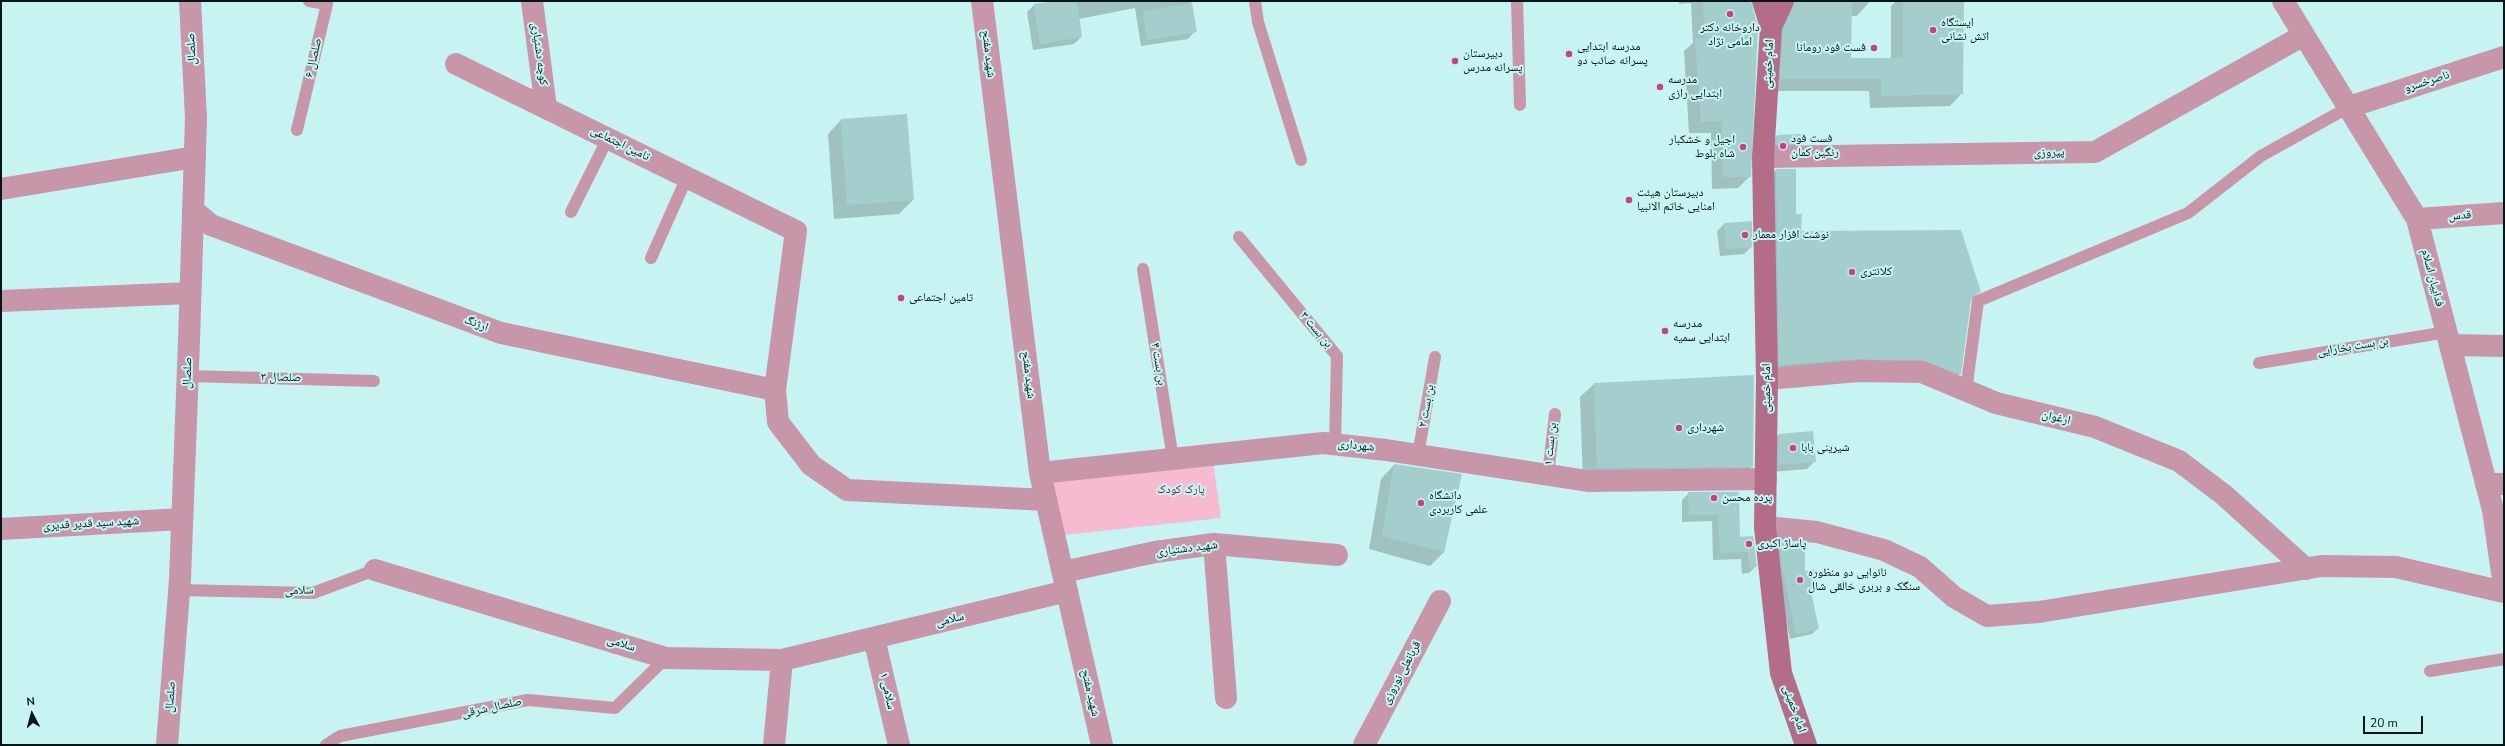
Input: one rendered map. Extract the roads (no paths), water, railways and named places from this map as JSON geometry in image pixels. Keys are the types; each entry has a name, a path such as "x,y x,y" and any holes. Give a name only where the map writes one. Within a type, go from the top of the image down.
{"main road":[{"name":"امام خمینی","path":"1762,1 1771,27"},
{"name":"امام خمینی","path":"1783,1 1771,27 1764,157 1767,379 1766,527 1781,673 1806,745"}],"street":[{"name":"صلصال","path":"167,745 179,590 188,376 196,118 190,1"},
{"name":"کوچه دشتیاری","path":"532,1 546,108"},
{"name":"شهید مفتح","path":"982,1 1040,473 1102,745"},
{"name":"فداییان اسلام","path":"2283,1 2417,219 2448,338 2495,484 2493,510 2504,587"},
{"name":"پیروزی","path":"1764,157 2095,152 2304,35"},
{"name":"ناصرخسرو","path":"2349,107 2504,57"},
{"name":"تامین اجتماعی","path":"456,64 796,231 775,390 778,422 811,465 847,490 1046,500"},
{"path":"1,189 194,157"},
{"name":"ارژنگ","path":"193,210 211,225 501,333 775,390"},
{"name":"قدس","path":"2417,219 2504,213"},
{"path":"1,301 190,293"},
{"path":"2448,338 2504,346"},
{"name":"ارغوان","path":"1767,379 1858,371 1922,372 1996,404 2095,427 2179,461 2224,495 2306,569"},
{"name":"شهرداری","path":"1040,473 1261,448 1334,444 1418,455 1588,481 1766,480"},
{"name":"شهید سید قدیر قدیری","path":"1,529 182,519"},
{"path":"1766,527 1817,532 1884,550 1920,567 1954,597 1987,616 2039,612 2321,566 2396,567 2504,592"},
{"path":"1214,544 1226,698"},
{"name":"شهید دشتیاری","path":"1065,582 1154,552 1214,544 1337,555"},
{"name":"سلامی","path":"375,570 666,658 782,660 874,638 1065,582"},
{"name":"قربانعلی نوروزی","path":"1364,745 1440,601"},
{"name":"سلامی ۱","path":"874,638 899,745"},
{"path":"774,745 782,660"}],"lane":[{"name":"صلصال ۶","path":"297,130 327,4 309,1"},
{"path":"1255,1 1258,22 1301,160"},
{"path":"1517,1 1520,105"},
{"path":"1966,391 1978,301 2188,213 2261,156 2349,107"},
{"path":"570,212 608,138"},
{"path":"650,258 686,177"},
{"name":"بن بست ۳","path":"1239,237 1337,356 1334,444"},
{"name":"بن بست ۴","path":"1143,269 1173,459"},
{"name":"بن بست بخارایی","path":"2259,363 2448,338"},
{"name":"بن بست ۲","path":"1418,455 1435,357"},
{"name":"صلصال ۳","path":"188,376 374,381"},
{"name":"بن بست ۱","path":"1548,474 1555,414"},
{"name":"سلامی","path":"179,590 313,593 375,570"},
{"name":"صلصال شرقی","path":"326,745 340,736 528,700 615,708 666,658"},
{"path":"2430,671 2504,659"}],"place":[{"name":"داروخانه دکتر امامی نژاد","path":"1730,14"},
{"name":"ایستگاه اتش نشانی","path":"1933,30"},
{"name":"فست فود رومانا","path":"1874,48"},
{"name":"مدرسه ابتدایی پسرانه صائب دو","path":"1569,54"},
{"name":"دبیرستان پسرانه مدرس","path":"1455,61"},
{"name":"مدرسه ابتدایی رازی","path":"1660,87"},
{"name":"فست فود رنگین کمان","path":"1783,146"},
{"name":"اجیل و خشکبار شاه بلوط","path":"1743,147"},
{"name":"دبیرستان هیئت امنایی خاتم الانبیا","path":"1629,200"},
{"name":"نوشت افزار معمار","path":"1745,235"},
{"name":"کلانتری","path":"1852,272"},
{"name":"تامین اجتماعی","path":"901,298"},
{"name":"مدرسه ابتدایی سمیه","path":"1665,331"},
{"name":"شهرداری","path":"1679,428"},
{"name":"شیرینی بابا","path":"1793,448"},
{"name":"پرده محسن","path":"1714,498"},
{"name":"دانشگاه علمی کاربردی","path":"1421,503"},
{"name":"پاساژ اکبری","path":"1749,544"},
{"name":"نانوایی دو منظوره سنگک و بربری خالقی شال","path":"1800,580"}],"park label":[{"name":"پارک کودک","path":"1181,490"}]}
